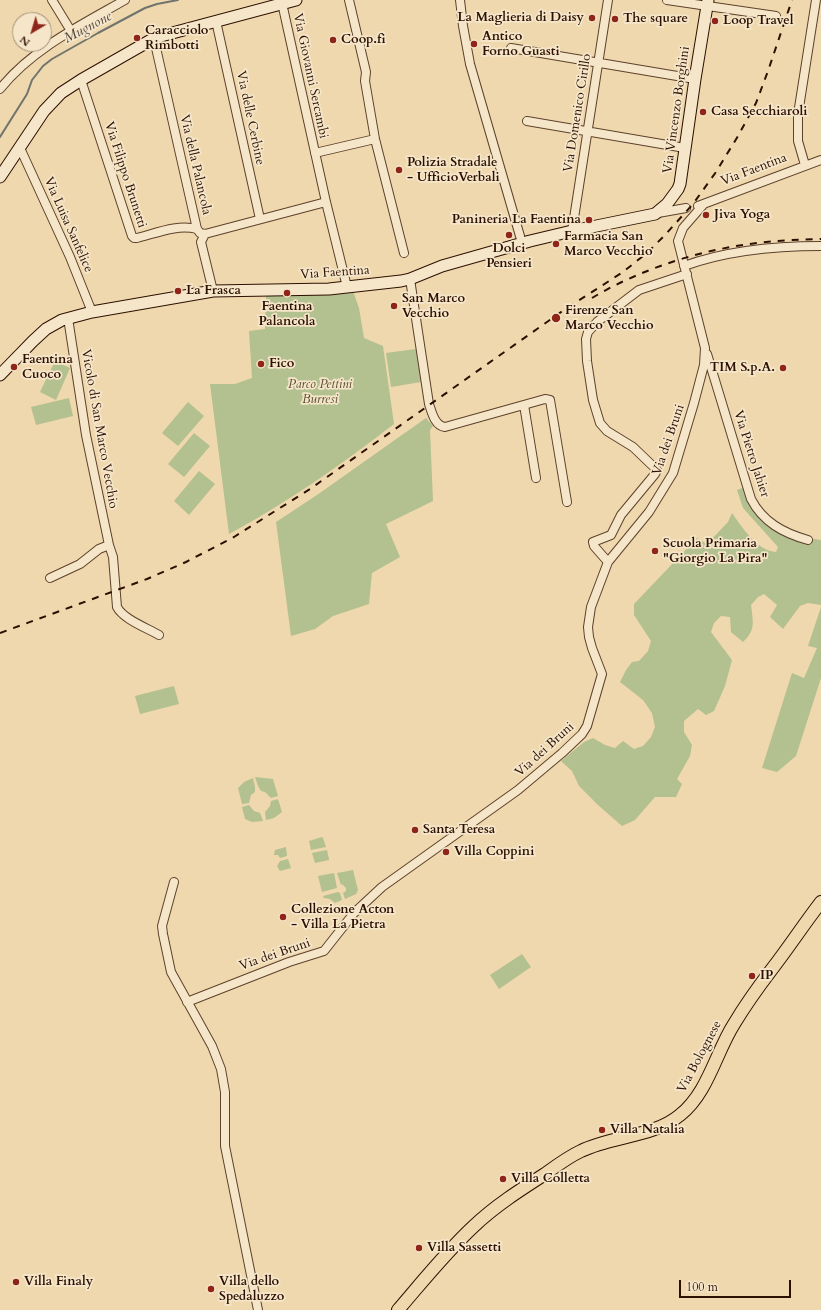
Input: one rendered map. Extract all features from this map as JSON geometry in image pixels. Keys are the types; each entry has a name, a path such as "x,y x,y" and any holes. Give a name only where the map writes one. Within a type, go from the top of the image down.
{"main road":[{"name":"Via Bolognese","path":"398,1310 445,1255 474,1226 505,1200 579,1151 593,1145 653,1129 674,1120 687,1109 693,1102 716,1062 725,1038 733,1024 755,991 821,902"}],"street":[{"path":"52,0 71,31"},
{"path":"0,89 33,56 71,31 124,0"},
{"path":"0,177 44,111 68,88 81,80 154,39 296,0"},
{"path":"349,0 366,72 365,81 375,139 404,253"},
{"path":"460,0 470,64 522,243"},
{"name":"Via Domenico Cirillo","path":"572,231 608,0"},
{"path":"667,0 708,3 776,16"},
{"path":"805,165 798,141 798,114 816,0"},
{"name":"Via Giovanni Sercambi","path":"282,3 326,202 347,287"},
{"name":"Via Vincenzo Borghini","path":"655,214 668,204 678,189 681,181 695,79 708,3"},
{"name":"Via delle Cerbine","path":"216,21 260,219"},
{"name":"Via della Palancola","path":"154,39 197,229 200,233 205,234 201,244 213,291"},
{"path":"511,48 695,79"},
{"name":"Via Filippo Brunetti","path":"81,80 132,236 137,238 179,227 197,229"},
{"path":"527,121 685,148"},
{"name":"Via Giovanni Sercambi","path":"315,153 375,139"},
{"name":"Via Luisa Sanfelice","path":"20,148 64,244 92,312"},
{"name":"Via Faentina","path":"700,205 821,160"},
{"path":"205,234 326,202"},
{"name":"Via dei Bruni","path":"187,1002 289,962 324,951 354,913 382,886 518,790 582,734 587,726 602,674 592,648 588,628 591,607 608,562 649,512 670,478 676,465 704,365 705,348 686,270 678,246 680,234 683,228 700,205"},
{"name":"Via Faentina","path":"0,375 41,333 52,325 68,318 92,312 213,291 329,289 410,279 442,266 522,243 572,231 686,208"},
{"path":"670,478 657,470 633,447 607,431 600,423 593,400 587,361 586,339 588,332 597,322 639,290 721,255 759,248 821,246"},
{"path":"410,279 429,404 437,423 445,427 546,399 550,400 567,502"},
{"name":"Vicolo di San Marco Vecchio","path":"68,318 86,435 113,557 118,609 125,616 158,635"},
{"name":"Via Pietro Jahier","path":"705,348 751,499 755,507 760,514 772,524 791,535 808,540"},
{"path":"524,405 536,478"},
{"path":"608,562 594,546 593,542 611,535 621,515 656,474 657,470"},
{"path":"50,578 80,564 109,544"},
{"path":"174,882 162,926 163,934 171,972 212,1046 221,1069 225,1092 226,1146 258,1310"}],"green space":[{"name":"Parco Pettini Burresi","path":"353,291 359,308 364,338 383,346 394,424 314,482 251,522 229,534 210,384 235,384 252,378 249,331 265,329 266,295"},
{"path":"416,349 421,382 391,387 386,353"},
{"path":"55,361 70,368 56,400 40,392"},
{"path":"69,398 73,416 36,425 31,407"},
{"path":"188,402 204,416 178,446 162,433"},
{"path":"426,418 433,426 430,430 433,501 386,524 400,557 372,573 369,604 333,616 315,629 291,636 276,522"},
{"path":"194,433 210,446 184,477 168,464"},
{"path":"199,471 215,484 189,515 174,501"},
{"path":"745,487 749,503 783,534 821,540 821,605 808,603 800,606 783,629 770,617 777,605 764,594 758,597 751,605 753,621 752,630 743,642 731,632 730,617 721,616 714,623 711,632 732,660 725,686 714,711 706,715 698,709 684,721 684,732 692,745 690,756 677,779 682,784 676,797 655,797 635,820 622,826 579,786 572,771 561,761 584,742 593,738 605,745 615,748 623,741 634,749 643,746 651,737 655,727 652,713 643,700 620,682 632,662 639,661 648,651 651,641 634,615 634,604 697,538 707,544 728,522 732,513 756,543 769,551 776,552 778,547 743,508 737,490"},
{"path":"821,607 821,678 796,756 777,772 762,768 792,673 804,678 817,648 808,646"},
{"path":"174,686 179,704 140,714 135,696"},
{"path":"255,777 273,779 278,796 271,798 265,792 261,791"},
{"path":"253,778 255,792 251,795 249,803 242,804 238,788 244,782"},
{"path":"278,799 282,812 274,818 266,820 265,812 270,806 271,801"},
{"path":"249,805 254,811 260,813 263,821 252,822 245,819 242,807"},
{"path":"322,837 326,847 311,850 309,841"},
{"path":"286,847 287,856 280,858 278,855 274,855 275,850"},
{"path":"327,850 329,860 315,863 312,853"},
{"path":"288,859 291,868 280,871 277,866 280,861"},
{"path":"353,870 358,890 356,894 345,899 343,893 346,891 346,888 342,884 341,885 337,873"},
{"path":"334,873 337,888 322,892 318,876"},
{"path":"338,892 340,893 342,900 335,903 330,899 324,898 323,896"},
{"path":"522,954 531,967 499,989 490,975"}],"waterway":[{"name":"Mugnone","path":"0,137 27,94 32,80 43,66 52,59 145,8 178,0"}],"railway":[{"path":"0,633 147,579 186,562 234,537 310,489 564,310 623,272 648,252 665,235 693,204 716,172 756,103 792,0"},
{"path":"592,298 616,285 648,271 696,255 744,245 821,239"}],"place":[{"name":"La Maglieria di Daisy","path":"592,18"},
{"name":"The square","path":"615,19"},
{"name":"Loop Travel","path":"715,21"},
{"name":"Caracciolo Rimbotti","path":"137,38"},
{"name":"Coop.fi","path":"333,40"},
{"name":"Antico Forno Guasti","path":"474,44"},
{"name":"Casa Secchiaroli","path":"703,112"},
{"name":"Polizia Stradale - UfficioVerbali","path":"399,170"},
{"name":"Jiva Yoga","path":"706,215"},
{"name":"Panineria La Faentina","path":"589,220"},
{"name":"Dolci Pensieri","path":"509,235"},
{"name":"Farmacia San Marco Vecchio","path":"556,244"},
{"name":"La Frasca","path":"178,291"},
{"name":"Faentina Palancola","path":"287,293"},
{"name":"San Marco Vecchio","path":"394,306"},
{"name":"Firenze San Marco Vecchio","path":"556,318"},
{"name":"Fico","path":"261,364"},
{"name":"Faentina Cuoco","path":"14,367"},
{"name":"TIM S.p.A.","path":"783,368"},
{"name":"Scuola Primaria \"Giorgio La Pira\"","path":"655,551"},
{"name":"Santa Teresa","path":"415,830"},
{"name":"Villa Coppini","path":"446,852"},
{"name":"Collezione Acton - Villa La Pietra","path":"283,917"},
{"name":"IP","path":"752,976"},
{"name":"Villa Natalia","path":"602,1130"},
{"name":"Villa Colletta","path":"503,1179"},
{"name":"Villa Sassetti","path":"419,1248"},
{"name":"Villa Finaly","path":"16,1282"},
{"name":"Villa dello Spedaluzzo","path":"211,1289"}]}
